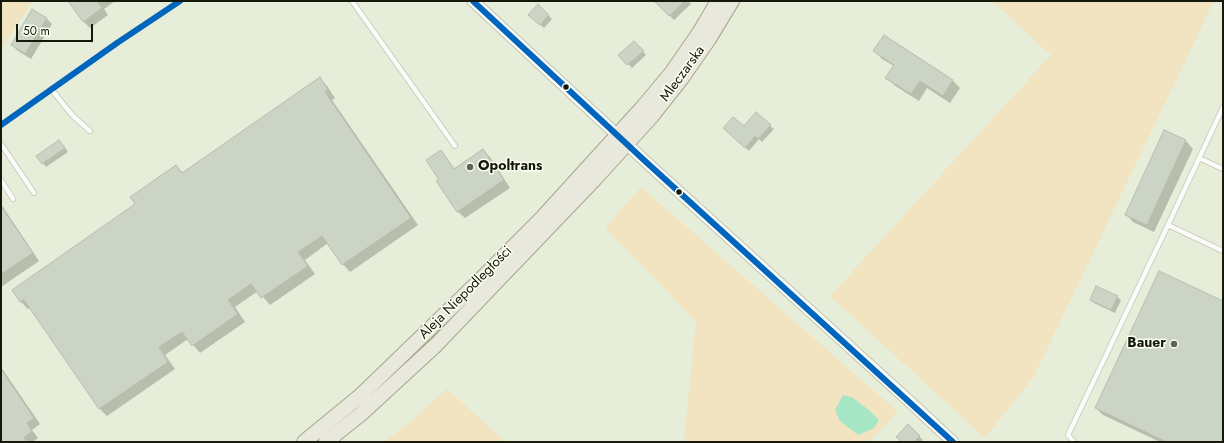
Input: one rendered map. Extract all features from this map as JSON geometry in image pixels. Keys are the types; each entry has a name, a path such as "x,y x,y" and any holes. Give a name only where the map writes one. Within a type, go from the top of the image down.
{"main road":[{"name":"Mleczarska","path":"622,139 642,108 672,72 699,33 718,1"},
{"name":"Mleczarska","path":"622,139 652,116 682,78 709,39 732,1"},
{"name":"Aleja Niepodległości","path":"304,442 360,396 477,283 622,139"},
{"name":"Aleja Niepodległości","path":"326,442 362,413 436,345 595,178 622,139"}],"street":[{"path":"473,1 953,442"}],"lane":[{"path":"352,1 456,146"},
{"path":"51,89 73,116 90,131"},
{"path":"1074,442 1068,435 1223,107"},
{"path":"1,144 34,193"},
{"path":"1200,158 1223,169"},
{"path":"1,180 13,199"},
{"path":"1168,225 1223,251"}],"shaded area":[{"path":"1,1 32,1 1,50"},
{"path":"992,1 1214,1 1033,378 985,438 830,296 1051,55"},
{"path":"641,187 898,412 869,442 684,442 696,321 605,228"},
{"path":"447,389 506,442 383,442 408,424"},
{"path":"843,395 852,397 879,420 874,428 858,435 840,421 835,410"}],"building":[{"path":"68,1 97,1 102,8 83,22"},
{"path":"654,1 685,1 669,16"},
{"path":"538,4 549,15 540,25 528,15"},
{"path":"32,9 47,18 25,54 11,45"},
{"path":"884,35 953,80 943,96 920,81 911,94 885,78 894,65 873,51"},
{"path":"634,41 644,51 627,65 618,55"},
{"path":"320,77 328,90 325,92 411,218 342,265 322,236 298,252 308,266 261,298 251,284 228,300 238,314 192,346 182,332 159,347 168,362 99,409 24,300 20,302 12,290 135,204 130,197 176,165 182,173"},
{"path":"756,112 771,125 758,139 755,136 745,148 723,128 733,117 744,126"},
{"path":"1164,130 1186,140 1147,225 1125,215"},
{"path":"59,140 65,148 42,164 36,156"},
{"path":"483,149 504,180 457,212 436,181 439,180 426,160 441,150 454,169"},
{"path":"1,206 33,253 1,274"},
{"name":"Bauer","path":"1159,271 1223,301 1223,442 1167,442 1095,408"},
{"path":"1096,286 1118,296 1111,310 1090,300"},
{"path":"1,369 34,418 27,423 32,431 24,438 27,442 1,442"},
{"path":"908,424 920,436 914,442 902,442 896,437"}],"transit line":[{"path":"1,125 117,43 180,1"},
{"path":"473,1 645,161 953,442"}],"place":[{"name":"Opoltrans","path":"470,167"},
{"name":"Bauer","path":"1174,344"}]}
